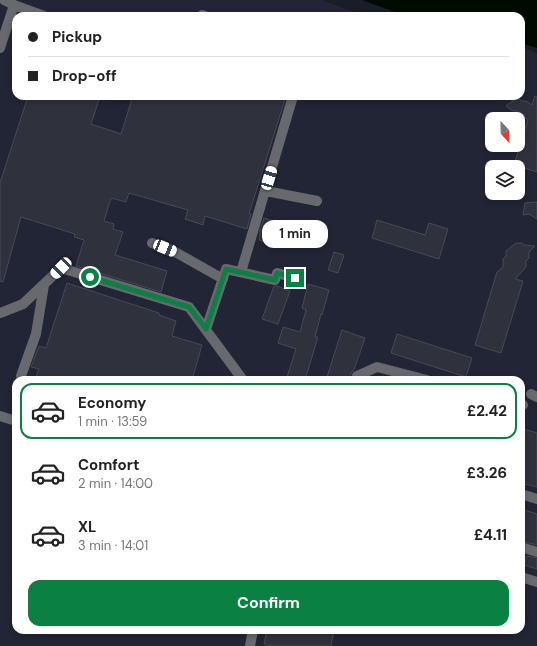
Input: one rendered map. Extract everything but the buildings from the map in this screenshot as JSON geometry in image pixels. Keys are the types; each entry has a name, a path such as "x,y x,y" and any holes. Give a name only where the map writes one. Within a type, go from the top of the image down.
{"street":[{"path":"4,0 33,12"},
{"path":"0,48 14,5"},
{"path":"241,272 292,100"},
{"path":"266,190 317,200"},
{"path":"152,243 177,253 223,279"},
{"path":"0,313 23,304 61,268 189,307 240,376"},
{"path":"206,329 226,269 275,280 277,273 295,278"},
{"path":"21,376 36,334 44,285"},
{"path":"357,376 377,367 412,376"},
{"path":"0,416 12,420"},
{"path":"525,495 537,498"},
{"path":"525,548 537,552"},
{"path":"525,578 537,582"},
{"path":"250,646 252,634"}],"shaded area":[{"path":"0,0 322,0 354,12 12,12 12,100 525,100 525,49 530,50 537,54 537,646 0,646"},
{"path":"362,0 537,0 537,48 525,44 525,12 395,12"}],"route":[{"path":"90,277 189,307 206,329 226,269 275,280 277,273 295,278"}]}
